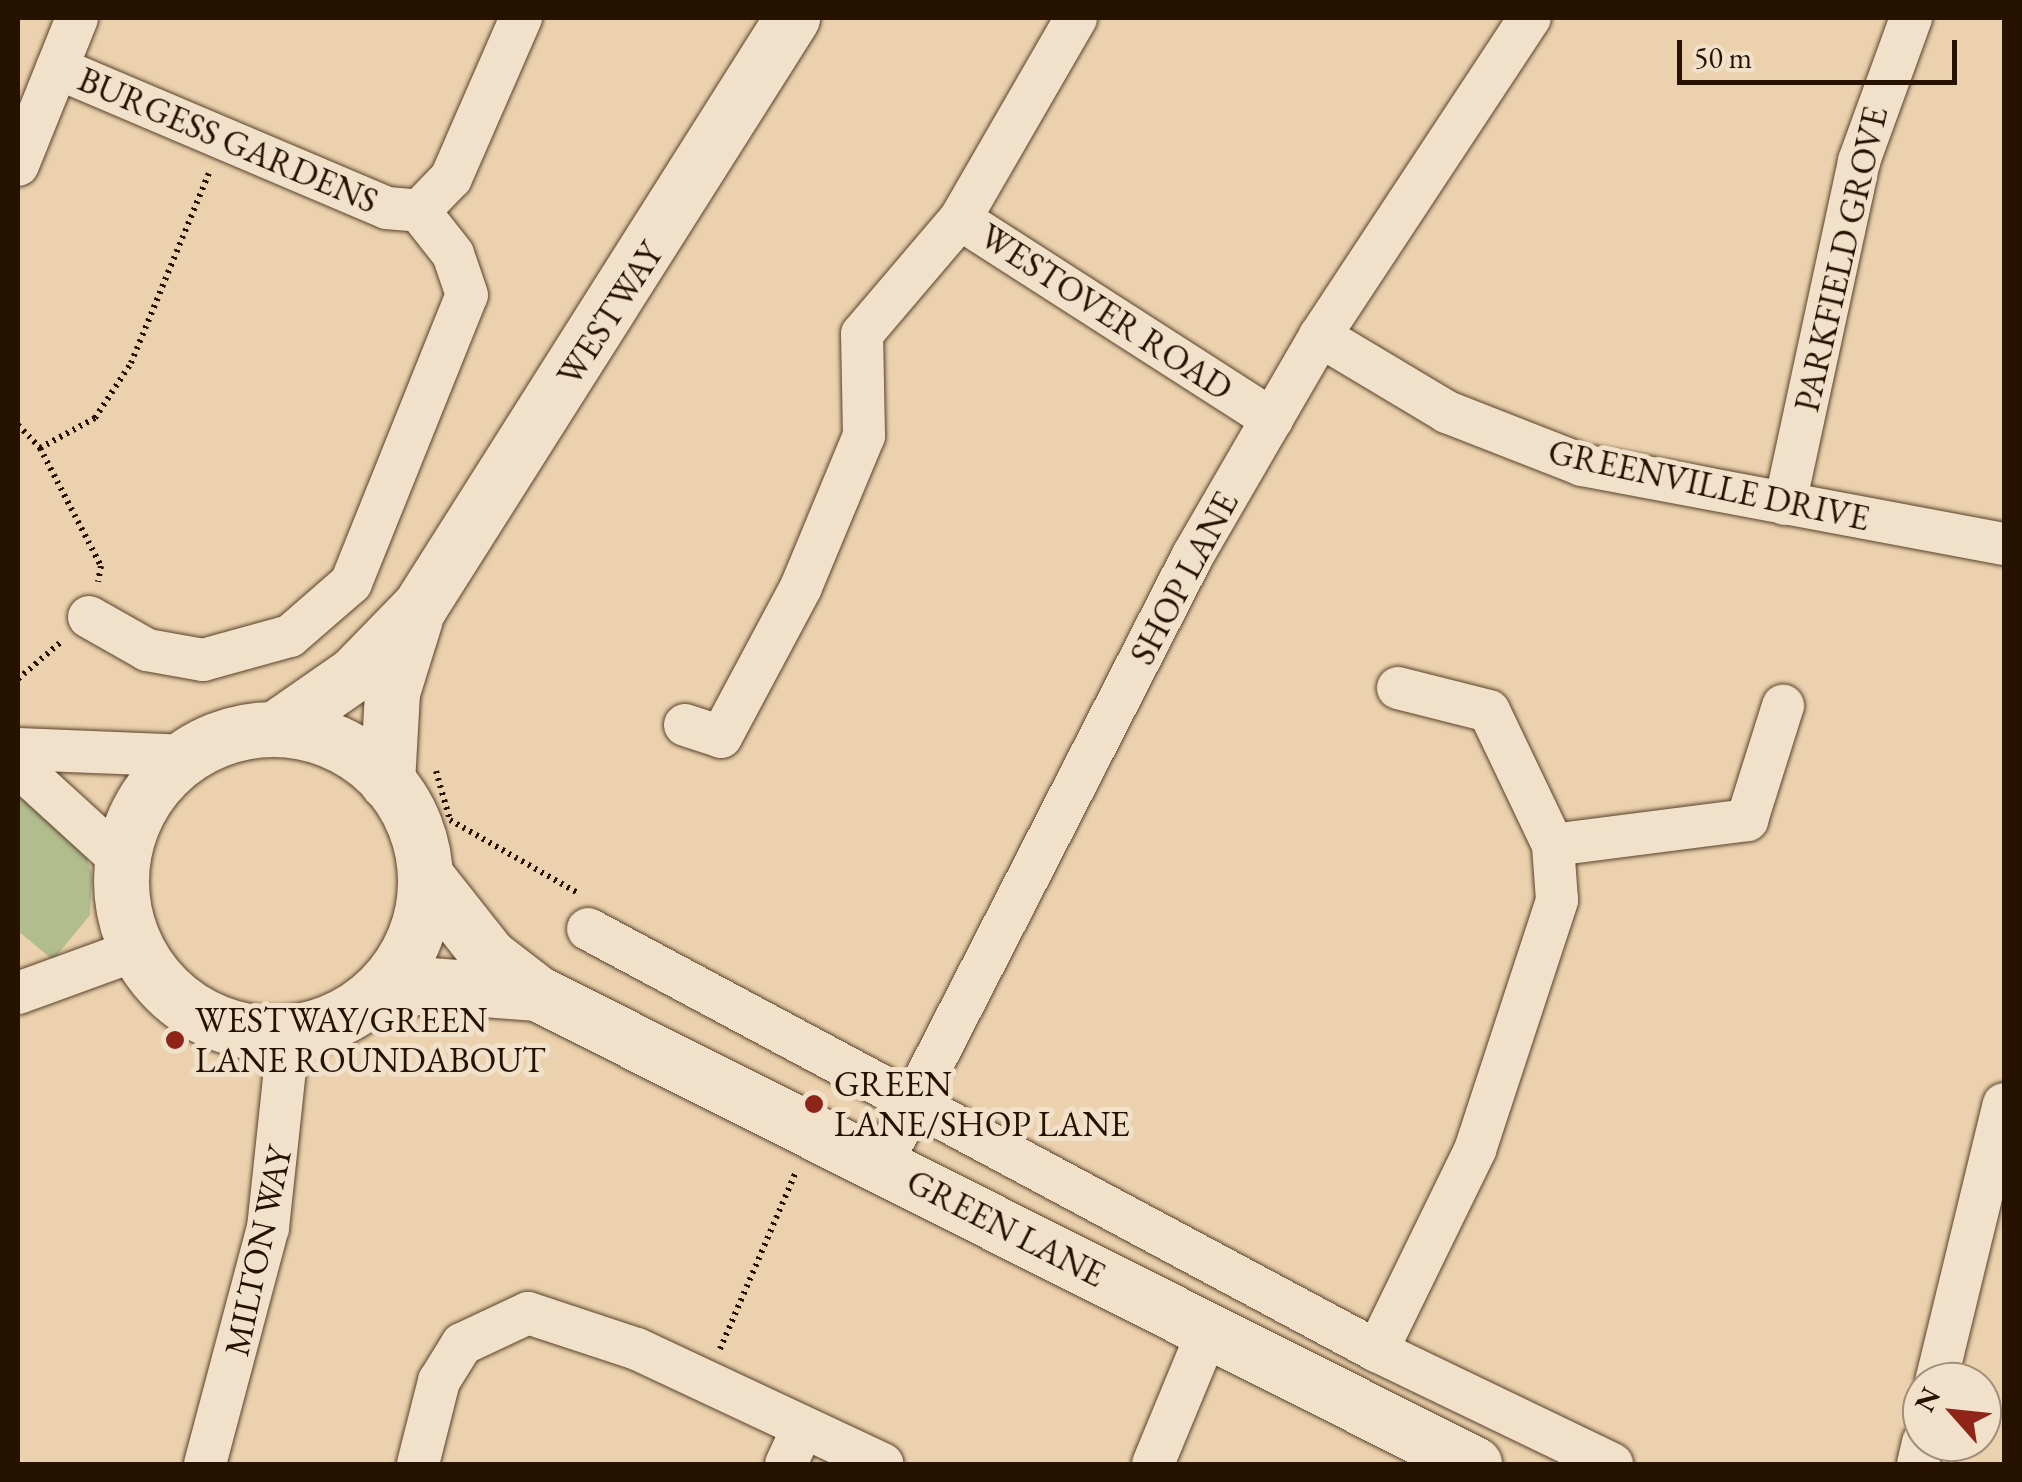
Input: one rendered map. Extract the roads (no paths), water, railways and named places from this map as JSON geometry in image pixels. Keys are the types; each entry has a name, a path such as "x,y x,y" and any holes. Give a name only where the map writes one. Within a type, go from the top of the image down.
{"main road":[{"name":"WESTWAY","path":"276,728 354,674 420,606 792,18"},
{"name":"WESTWAY","path":"409,768 392,692 420,606"},
{"path":"276,728 339,743 409,768 426,875 412,942 375,994 289,1033 211,1021 177,1001 136,950 122,861 138,809 190,756 239,732 276,728"},
{"name":"GREEN LANE","path":"426,875 489,956 538,993 1474,1464"},
{"name":"GREEN LANE","path":"375,994 430,984 538,993"}],"street":[{"path":"18,165 77,18"},
{"name":"BURGESS GARDENS","path":"57,68 387,208 419,211 452,178 520,18"},
{"path":"960,219 1076,18"},
{"name":"SHOP LANE","path":"881,1164 1193,555 1320,336 1530,18"},
{"name":"PARKFIELD GROVE","path":"1785,504 1859,162 1911,18"},
{"path":"90,617 147,650 203,660 290,636 350,583 468,295 453,254 419,211"},
{"name":"WESTOVER ROAD","path":"684,725 722,737 801,587 864,436 862,334 960,219 1272,420"},
{"name":"GREENVILLE DRIVE","path":"1320,336 1447,412 1528,446 1785,504 2004,544"},
{"path":"1377,1351 1515,1044 1556,900 1553,845 1489,711 1398,688"},
{"path":"1553,845 1747,820 1783,706"},
{"path":"18,749 190,756"},
{"path":"18,766 122,861"},
{"path":"588,929 1377,1351 1612,1464"},
{"path":"18,993 136,950"},
{"name":"MILTON WAY","path":"205,1464 268,1228 288,1109 289,1033"},
{"path":"1941,1362 2004,1104"},
{"path":"418,1464 439,1382 462,1344 495,1322 528,1313 568,1321 706,1382 794,1447 882,1464"},
{"path":"1153,1464 1208,1331"}],"place":[{"name":"WESTWAY/GREEN LANE ROUNDABOUT","path":"175,1040"},
{"name":"GREEN LANE/SHOP LANE","path":"814,1104"}]}
